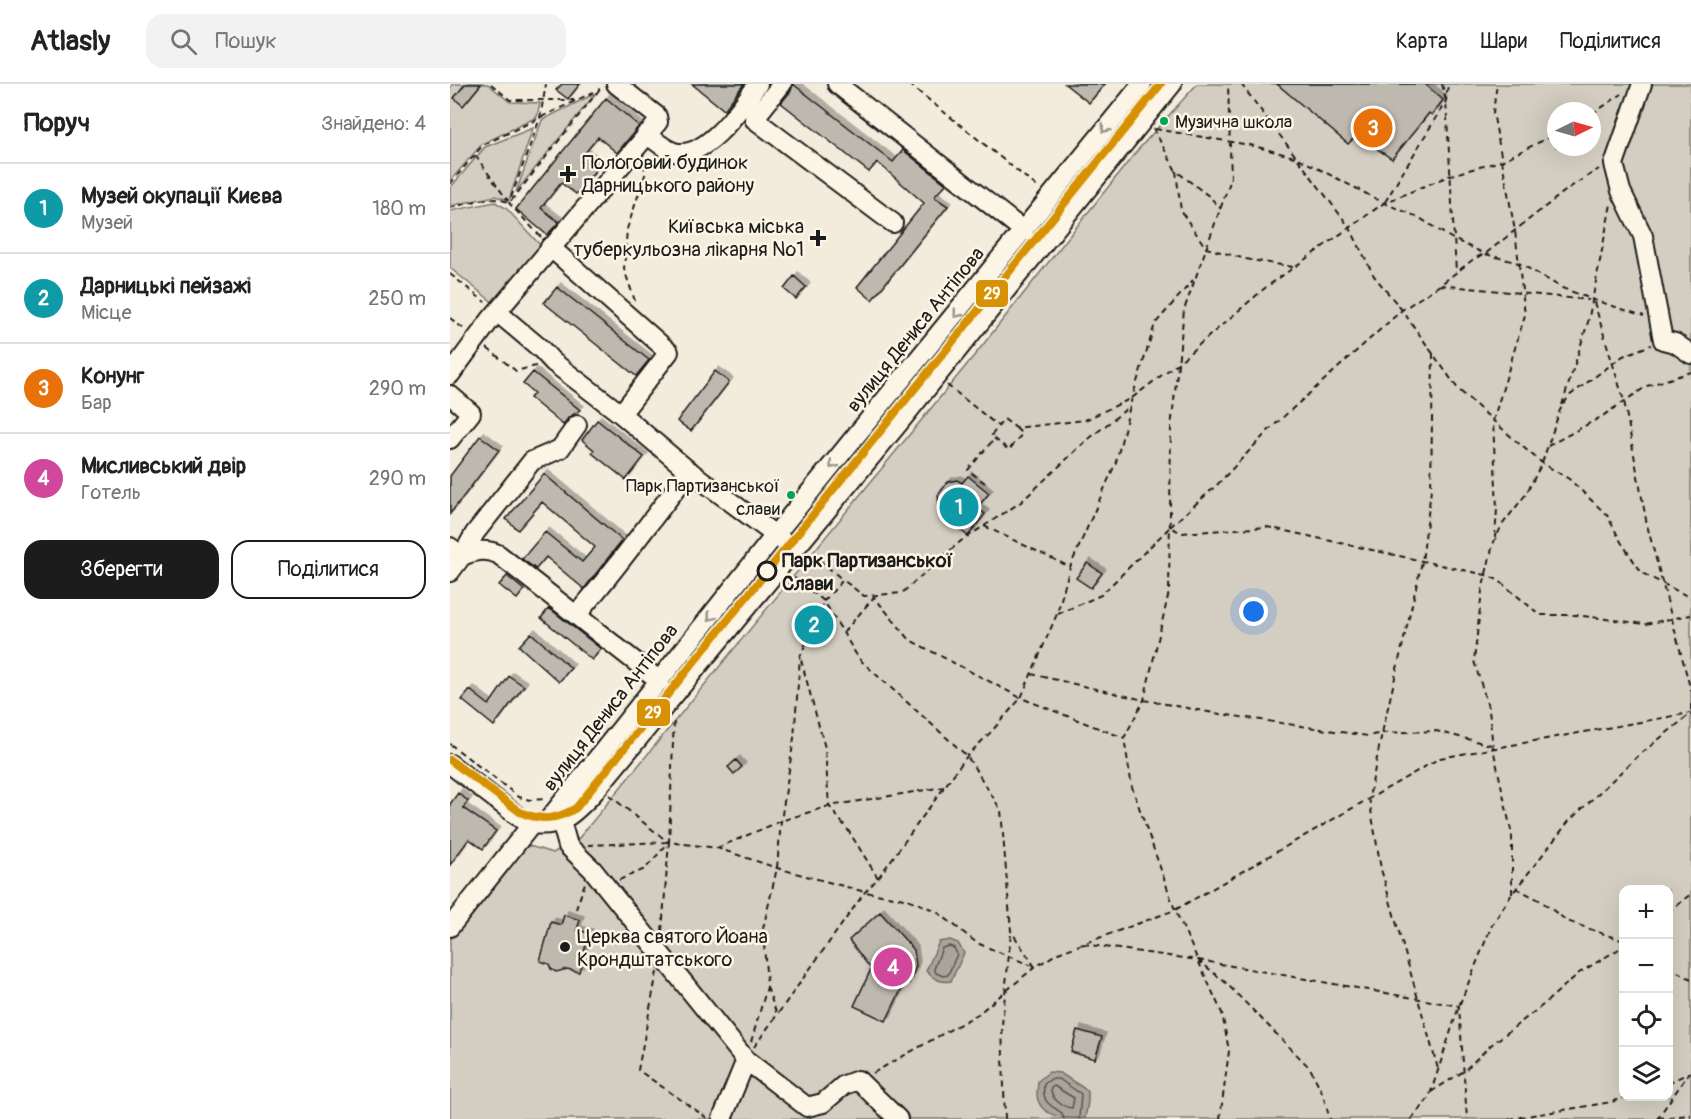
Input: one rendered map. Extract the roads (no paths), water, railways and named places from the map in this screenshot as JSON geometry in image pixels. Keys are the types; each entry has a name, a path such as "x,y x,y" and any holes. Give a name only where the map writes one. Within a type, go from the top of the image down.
{"street":[{"path":"645,136 671,151 680,153 697,149 718,133 758,84"},
{"path":"782,84 754,118 893,224"},
{"path":"837,84 1024,231"},
{"name":"вулиця Дениса Антіпова","path":"546,823 775,535 1142,84"},
{"name":"вулиця Дениса Антіпова","path":"546,823 574,813 594,792 801,550 1172,84"},
{"path":"450,375 550,247 658,122 657,116 608,86"},
{"path":"1635,87 1614,164 1621,191 1643,236 1663,340 1675,343 1691,354"},
{"path":"550,247 668,349 669,354 621,414"},
{"path":"497,312 553,362 690,471 775,535 801,550"},
{"path":"450,395 471,413 450,439"},
{"path":"450,572 456,551 475,533 532,461 560,449 577,425"},
{"path":"576,615 608,580 644,528 690,471"},
{"path":"456,551 488,549 498,554 660,681"},
{"path":"450,764 524,821 546,823 592,869 746,1060 807,1107 824,1103 844,1085 858,1080 898,1119"},
{"path":"450,927 546,823"},
{"path":"722,1119 746,1060"}],"water":[{"path":"950,940 958,943 964,953 951,981 940,981 926,971 939,942"},
{"path":"1049,1072 1060,1073 1088,1091 1085,1118 1056,1116 1043,1109 1037,1096 1038,1081"}],"place":[{"name":"Музична школа","path":"1164,121"},
{"name":"Конунг","path":"1373,128"},
{"name":"Пологовий будинок Дарницького району","path":"568,174"},
{"name":"Київська міська туберкульозна лікарня №1","path":"818,238"},
{"name":"Парк Партизанської слави","path":"791,495"},
{"name":"Музей окупації Києва","path":"959,507"},
{"name":"Парк Партизанської Слави","path":"767,571"},
{"name":"Дарницькі пейзажі","path":"814,625"},
{"name":"Церква святого Йоана Крондштатського","path":"565,947"},
{"name":"Мисливський двір","path":"893,967"}]}
